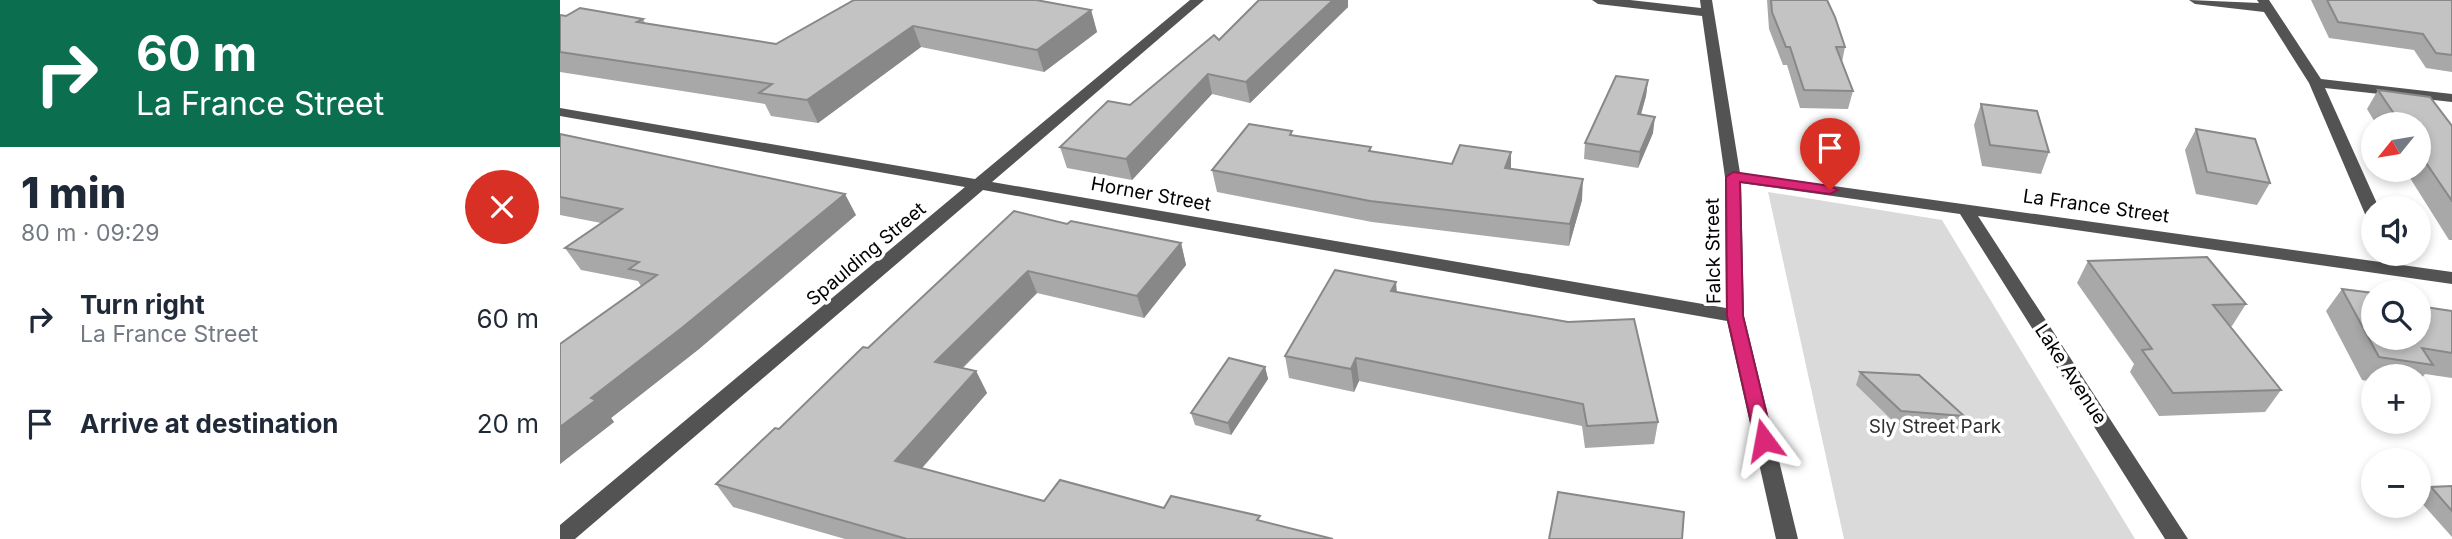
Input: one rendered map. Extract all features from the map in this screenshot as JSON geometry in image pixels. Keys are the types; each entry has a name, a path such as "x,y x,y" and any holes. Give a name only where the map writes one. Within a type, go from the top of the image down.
{"street":[{"name":"Spaulding Street","path":"560,538 1198,0"},
{"path":"1598,0 1707,7"},
{"path":"2195,0 2265,4 2316,83 2365,196"},
{"name":"Falck Street","path":"1707,7 1733,177 1735,316 1787,539"},
{"path":"2316,83 2452,98"},
{"name":"Horner Street","path":"560,112 1735,316"},
{"name":"La France Street","path":"1733,177 2361,258"},
{"name":"Lake Avenue","path":"1964,208 2177,539"},
{"name":"La France Street","path":"2408,266 2452,278"}],"green space":[{"name":"Sly Street Park","path":"1768,192 1942,220 2135,539 1844,539"}],"building":[{"path":"854,0 1036,0 1091,10 1037,50 913,26 807,100 759,93 772,84 560,52 560,15 566,16 580,8 643,19 637,22 776,44"},
{"path":"1259,0 1333,0 1246,82 1208,74 1126,159 1060,147 1108,101 1130,105 1214,35 1219,40"},
{"path":"1771,0 1827,0 1845,47 1836,47 1853,91 1804,90 1790,47 1786,47 1772,12"},
{"path":"2327,0 2452,0 2452,55 2436,53 2423,34 2338,22"},
{"path":"1616,76 1648,80 1638,114 1655,117 1640,152 1585,143"},
{"path":"2378,90 2430,97 2452,126 2452,201 2431,170 2431,112 2393,112"},
{"path":"1981,104 2037,111 2049,152 1990,145"},
{"path":"1249,124 1292,131 1290,135 1371,147 1369,151 1452,164 1460,145 1511,152 1505,168 1583,179 1570,224 1370,201 1212,170"},
{"path":"2196,129 2255,139 2270,183 2207,172"},
{"path":"560,134 845,194 683,327 591,398 596,400 560,427 560,344 657,275 629,269 639,262 565,248 622,209 560,197"},
{"path":"1014,211 1067,224 1071,221 1181,243 1137,296 1028,271 935,362 976,371 895,461 1044,501 1060,480 1164,508 1171,496 1260,516 1257,520 1333,539 907,539 716,484 775,428 779,429 863,347 868,348"},
{"path":"2207,257 2246,304 2213,305 2281,390 2173,393 2142,350 2152,349 2088,261"},
{"path":"1335,270 1396,282 1391,291 1568,322 1634,319 1658,422 1587,426 1583,404 1356,358 1351,369 1285,356"},
{"path":"2342,289 2361,291 2361,324"},
{"path":"2431,308 2452,311 2452,353 2431,350"},
{"path":"2375,350 2423,350 2433,365 2431,364 2379,357"},
{"path":"1229,358 1265,367 1228,423 1191,413"},
{"path":"1860,372 1919,375 1964,416 1901,411"},
{"path":"2452,486 2452,511 2431,487"},
{"path":"1558,492 1684,512 1682,539 1549,539"}],"route":[{"path":"1764,440 1735,316 1733,177 1830,190"}]}
